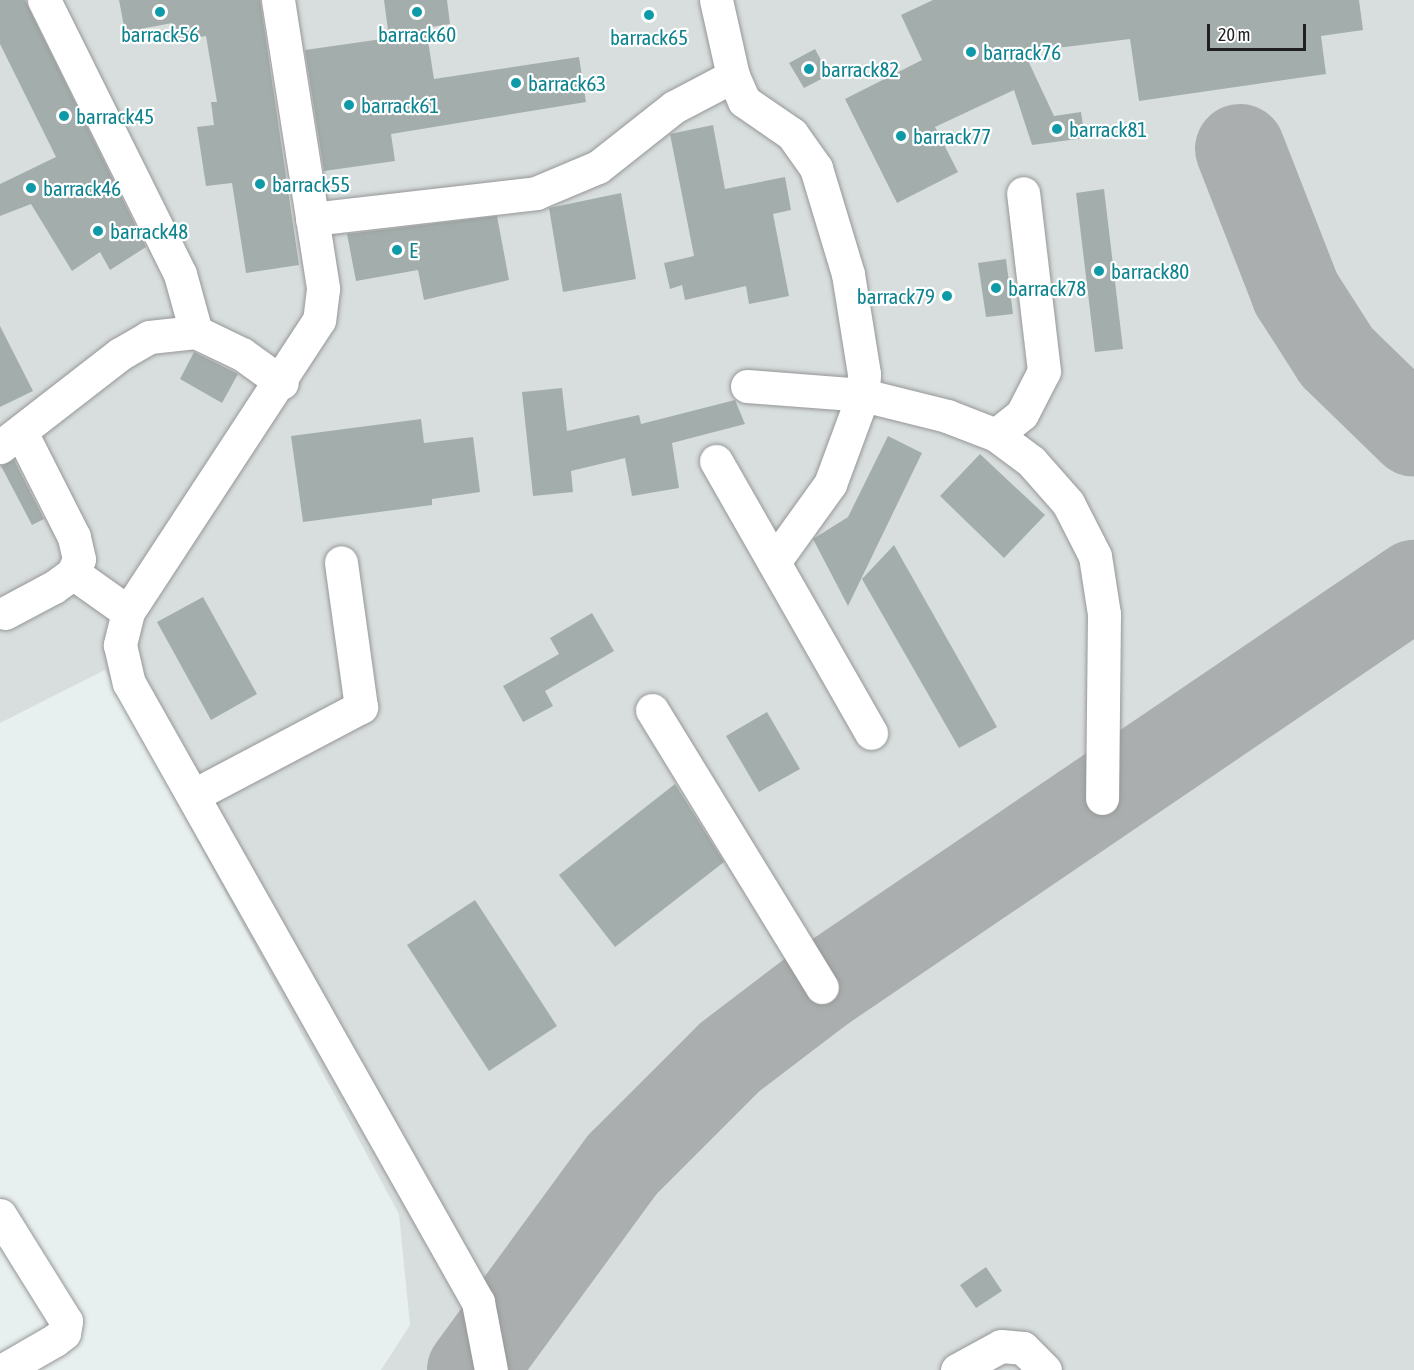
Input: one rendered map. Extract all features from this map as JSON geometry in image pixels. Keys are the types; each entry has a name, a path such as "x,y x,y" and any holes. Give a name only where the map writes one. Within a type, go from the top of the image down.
{"street":[{"path":"44,0 180,274 196,332"},
{"path":"278,0 323,289 319,320 282,382 128,612 120,645 129,683 194,795 369,1118 468,1284 490,1343 491,1370"},
{"path":"716,0 733,76 744,101 792,134 816,168 848,274 863,395 830,484 774,562"},
{"path":"312,219 536,193 598,167 674,107 733,76"},
{"path":"996,435 1022,414 1044,371 1023,193"},
{"path":"5,613 73,573 79,559 74,537 11,441 120,354 149,338 196,332 242,354 282,382"},
{"path":"747,386 863,395 996,435 1031,461 1068,503 1095,556 1104,614 1102,798"},
{"path":"716,461 871,733"},
{"path":"194,795 361,707 341,562"},
{"path":"73,573 128,612"},
{"path":"652,711 822,987"},
{"path":"0,1215 66,1322 64,1333 56,1340 3,1370"},
{"path":"957,1370 1001,1346 1023,1348 1045,1370"}],"shaded area":[{"path":"0,0 1414,0 1414,1370 381,1370 410,1325 399,1214 105,670 0,723"}],"building":[{"path":"0,0 25,0 146,247 110,270 100,252 72,271 31,204 0,216 0,184 56,157 0,44"},
{"path":"119,0 260,0 299,265 246,273 232,183 206,186 197,127 214,125 211,102 217,102 206,36 176,41 172,23 125,32"},
{"path":"384,0 447,0 450,24 426,28 434,79 579,57 586,102 391,134 395,161 324,171 305,50 389,38"},
{"path":"933,0 1359,0 1363,30 1321,36 1326,74 1139,101 1130,39 1024,52 1054,116 1081,112 1085,138 1032,145 1014,90 935,127 958,172 897,203 845,99 922,60 901,15"},
{"name":"barrack82","path":"815,49 829,75 804,88 789,63"},
{"path":"713,125 725,189 785,177 791,210 773,214 789,296 749,304 746,286 685,300 682,285 670,289 664,263 694,256 670,134"},
{"name":"barrack80","path":"1104,189 1123,349 1095,352 1076,193"},
{"path":"621,193 636,279 563,292 549,208"},
{"path":"497,216 509,280 424,300 418,270 356,281 347,234"},
{"name":"barrack78","path":"1006,259 1013,314 986,317 978,263"},
{"path":"0,326 33,391 0,407"},
{"path":"194,352 238,374 222,403 180,379"},
{"path":"562,388 567,431 639,415 641,424 735,400 745,424 672,443 679,488 632,496 625,458 571,471 573,492 533,496 522,392"},
{"path":"421,419 424,443 473,437 480,492 432,499 432,505 303,522 291,436"},
{"path":"888,436 922,453 848,606 813,539 848,517"},
{"path":"980,454 1045,515 1004,558 940,496"},
{"path":"14,460 44,519 32,525 1,466"},
{"path":"894,545 997,727 959,748 862,579"},
{"path":"203,597 257,694 211,720 157,622"},
{"path":"592,613 614,651 545,691 553,706 523,722 503,686 559,654 550,638"},
{"path":"767,712 800,769 759,792 726,736"},
{"path":"675,784 724,862 615,947 559,875"},
{"path":"475,900 557,1026 489,1071 407,945"},
{"path":"986,1267 1002,1291 976,1308 960,1285"}],"taxiway":[{"path":"1240,149 1296,293 1337,357 1414,432"},
{"path":"472,1370 623,1164 730,1057 822,987 1414,585"}],"place":[{"name":"barrack56","path":"160,12"},
{"name":"barrack60","path":"417,12"},
{"name":"barrack65","path":"649,15"},
{"name":"barrack76","path":"971,52"},
{"name":"barrack82","path":"809,69"},
{"name":"barrack63","path":"516,83"},
{"name":"barrack61","path":"349,105"},
{"name":"barrack45","path":"64,116"},
{"name":"barrack81","path":"1057,129"},
{"name":"barrack77","path":"901,136"},
{"name":"barrack55","path":"260,184"},
{"name":"barrack46","path":"31,188"},
{"name":"barrack48","path":"98,231"},
{"name":"E","path":"397,250"},
{"name":"barrack80","path":"1099,271"},
{"name":"barrack78","path":"996,288"},
{"name":"barrack79","path":"947,296"}]}
